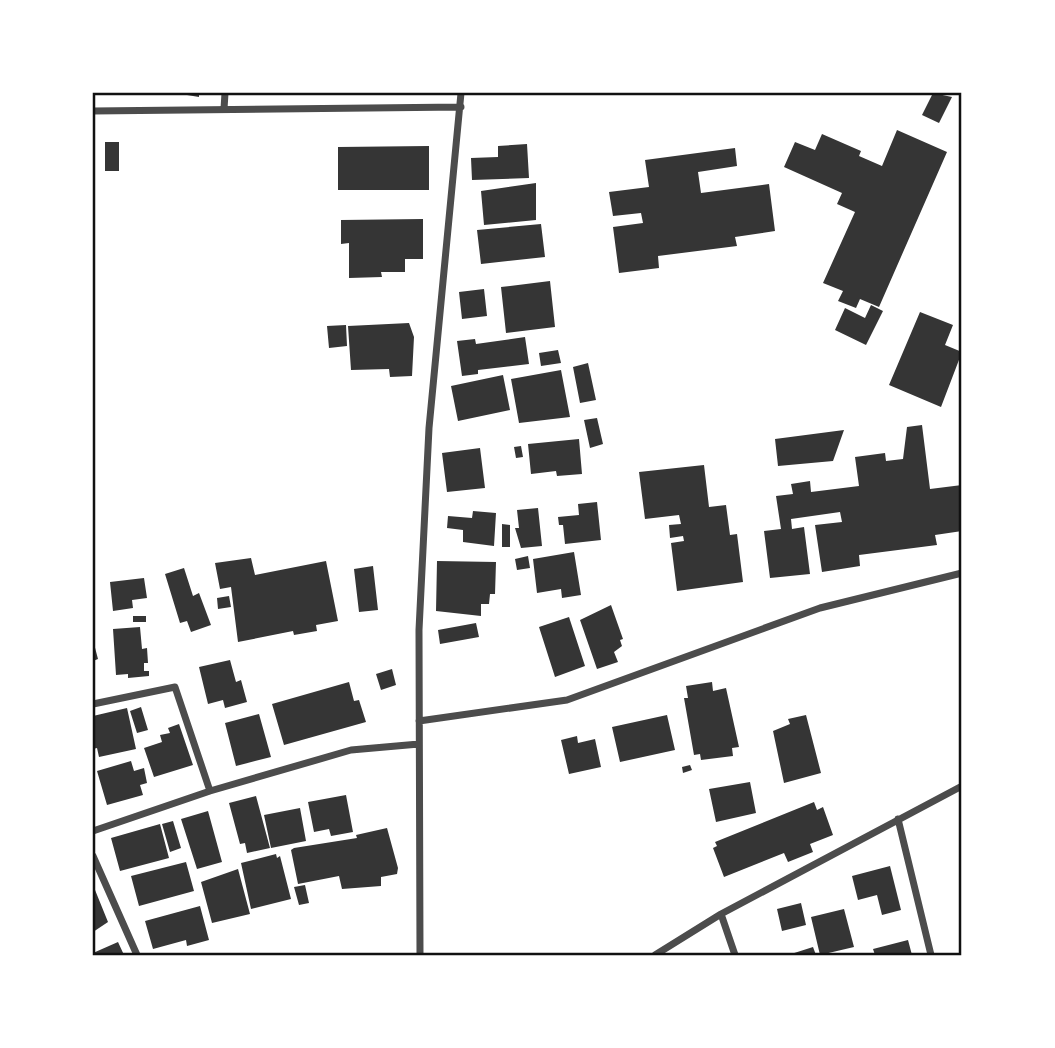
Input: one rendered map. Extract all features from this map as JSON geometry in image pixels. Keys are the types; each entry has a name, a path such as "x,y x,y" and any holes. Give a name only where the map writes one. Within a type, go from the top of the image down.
{"street":[{"path":"224,109 225,93"},
{"path":"420,955 419,629 429,428 461,93"},
{"path":"93,111 461,107"},
{"path":"419,721 567,700 820,608 962,573"},
{"path":"93,704 175,687 210,791"},
{"path":"93,831 210,791 351,750 419,744"},
{"path":"655,955 721,914 962,786"},
{"path":"898,819 931,955"},
{"path":"93,856 137,955"},
{"path":"721,914 735,955"}],"building":[{"path":"175,93 199,93 199,97"},
{"path":"933,93 952,97 939,123 922,115"},
{"path":"897,130 947,152 879,307 860,299 856,308 838,301 843,291 823,283 855,212 837,204 842,193 784,167 795,142 815,150 822,134 861,151 859,156 882,166"},
{"path":"105,142 119,142 119,171 105,171"},
{"path":"527,144 529,178 472,180 471,158 498,157 498,146"},
{"path":"429,146 429,190 338,190 338,147"},
{"path":"735,148 737,166 698,172 701,193 769,184 775,231 735,237 737,246 658,256 659,268 619,273 613,227 643,223 641,213 613,216 609,192 649,187 645,160"},
{"path":"536,183 536,220 484,225 481,191"},
{"path":"423,219 423,259 405,259 405,272 381,272 382,277 349,278 349,243 341,244 341,220"},
{"path":"541,224 545,257 481,264 477,230"},
{"path":"550,281 555,327 506,333 501,287"},
{"path":"484,289 487,316 462,319 459,292"},
{"path":"871,305 883,311 866,345 835,330 845,308 865,318"},
{"path":"920,312 953,325 945,345 962,352 941,407 889,385"},
{"path":"409,323 414,337 412,376 390,377 389,369 351,370 348,326"},
{"path":"346,325 347,346 329,348 327,326"},
{"path":"525,337 529,364 478,370 478,374 462,376 457,341 475,339 476,344"},
{"path":"558,350 561,363 541,366 539,353"},
{"path":"588,363 596,400 580,403 573,367"},
{"path":"561,370 570,417 519,423 511,379"},
{"path":"503,375 510,410 458,421 451,386"},
{"path":"597,418 603,444 590,448 584,420"},
{"path":"922,425 930,489 962,485 962,531 935,535 937,545 859,555 860,566 822,572 815,525 842,522 840,512 791,519 792,529 804,527 810,574 770,578 764,531 781,529 776,496 793,494 791,484 810,481 811,492 859,486 855,457 885,453 886,461 903,459 907,427"},
{"path":"844,430 833,461 778,466 775,439"},
{"path":"579,439 582,474 557,476 556,471 531,474 528,444"},
{"path":"521,446 523,457 516,458 514,447"},
{"path":"480,448 485,488 447,492 442,453"},
{"path":"704,465 709,507 726,505 730,535 737,534 743,582 677,591 671,543 684,541 683,536 670,538 669,525 681,524 679,515 645,519 639,472"},
{"path":"597,502 601,540 565,544 563,525 559,525 558,517 579,515 578,504"},
{"path":"538,508 542,546 521,548 515,528 519,528 517,510"},
{"path":"473,511 496,513 494,546 463,542 463,530 447,528 448,516 472,518"},
{"path":"502,524 510,525 510,547 502,547"},
{"path":"574,552 581,595 562,598 561,589 537,593 533,559"},
{"path":"528,556 530,568 517,570 515,559"},
{"path":"251,558 255,575 326,561 338,621 316,625 317,631 294,635 293,631 238,642 231,587 220,589 215,563"},
{"path":"437,561 496,562 495,594 490,594 489,604 481,604 481,616 436,611"},
{"path":"373,566 378,610 359,612 354,569"},
{"path":"184,568 193,596 199,593 211,625 191,632 187,621 180,623 165,574"},
{"path":"144,578 147,598 132,600 133,608 113,611 110,582"},
{"path":"229,596 231,607 218,609 217,598"},
{"path":"611,605 623,639 620,640 622,646 614,652 618,662 597,669 580,620"},
{"path":"133,616 146,616 146,622 133,622"},
{"path":"569,617 585,666 555,677 539,627"},
{"path":"476,623 479,637 440,644 438,630"},
{"path":"140,627 142,649 147,648 148,663 144,663 144,671 149,671 149,676 128,678 128,674 116,675 113,629"},
{"path":"93,640 98,659 93,661"},
{"path":"230,660 236,682 241,680 247,702 225,708 223,700 208,704 199,667"},
{"path":"392,669 396,685 381,690 376,674"},
{"path":"349,682 354,701 359,700 366,722 284,745 272,704"},
{"path":"712,682 713,691 726,688 739,747 732,748 733,756 701,760 700,754 694,755 684,698 688,698 686,686"},
{"path":"141,707 148,730 137,733 130,711"},
{"path":"127,708 136,749 99,757 97,748 93,749 93,716"},
{"path":"259,714 271,757 236,766 225,723"},
{"path":"667,715 675,750 620,762 612,727"},
{"path":"806,715 821,773 784,783 773,731 790,724 788,719"},
{"path":"179,724 193,765 154,777 144,748 162,742 160,735 170,733 168,728"},
{"path":"577,736 578,743 595,739 601,767 569,774 561,740"},
{"path":"131,761 134,771 144,768 147,783 140,785 143,795 107,805 97,771"},
{"path":"690,765 692,770 683,773 682,767"},
{"path":"750,782 756,813 716,822 709,789"},
{"path":"346,795 353,832 331,836 329,829 314,832 308,802"},
{"path":"256,796 270,848 247,853 245,843 240,844 229,803"},
{"path":"814,802 817,810 823,807 833,835 810,844 813,852 788,862 784,853 724,877 713,848 717,846 715,842"},
{"path":"300,808 306,841 271,848 264,815"},
{"path":"208,811 222,862 197,869 181,819"},
{"path":"173,821 181,848 170,852 162,824"},
{"path":"160,824 169,858 120,871 111,838"},
{"path":"387,828 398,868 397,874 381,877 381,886 342,889 339,876 298,884 291,850 294,848 357,838 356,835"},
{"path":"276,854 277,858 280,856 291,899 251,909 241,863"},
{"path":"186,862 194,891 139,906 131,876"},
{"path":"890,866 901,910 882,915 877,895 858,900 852,876"},
{"path":"238,869 250,914 212,923 201,882"},
{"path":"93,885 108,922 93,932"},
{"path":"305,885 309,903 299,905 294,887"},
{"path":"801,903 806,925 782,931 777,909"},
{"path":"200,906 209,940 187,946 186,940 153,949 145,921"},
{"path":"844,909 854,947 820,955 811,917"},
{"path":"908,940 912,955 875,955 873,949"},
{"path":"118,942 124,955 93,955 93,953"},
{"path":"813,947 816,955 788,955"}]}
